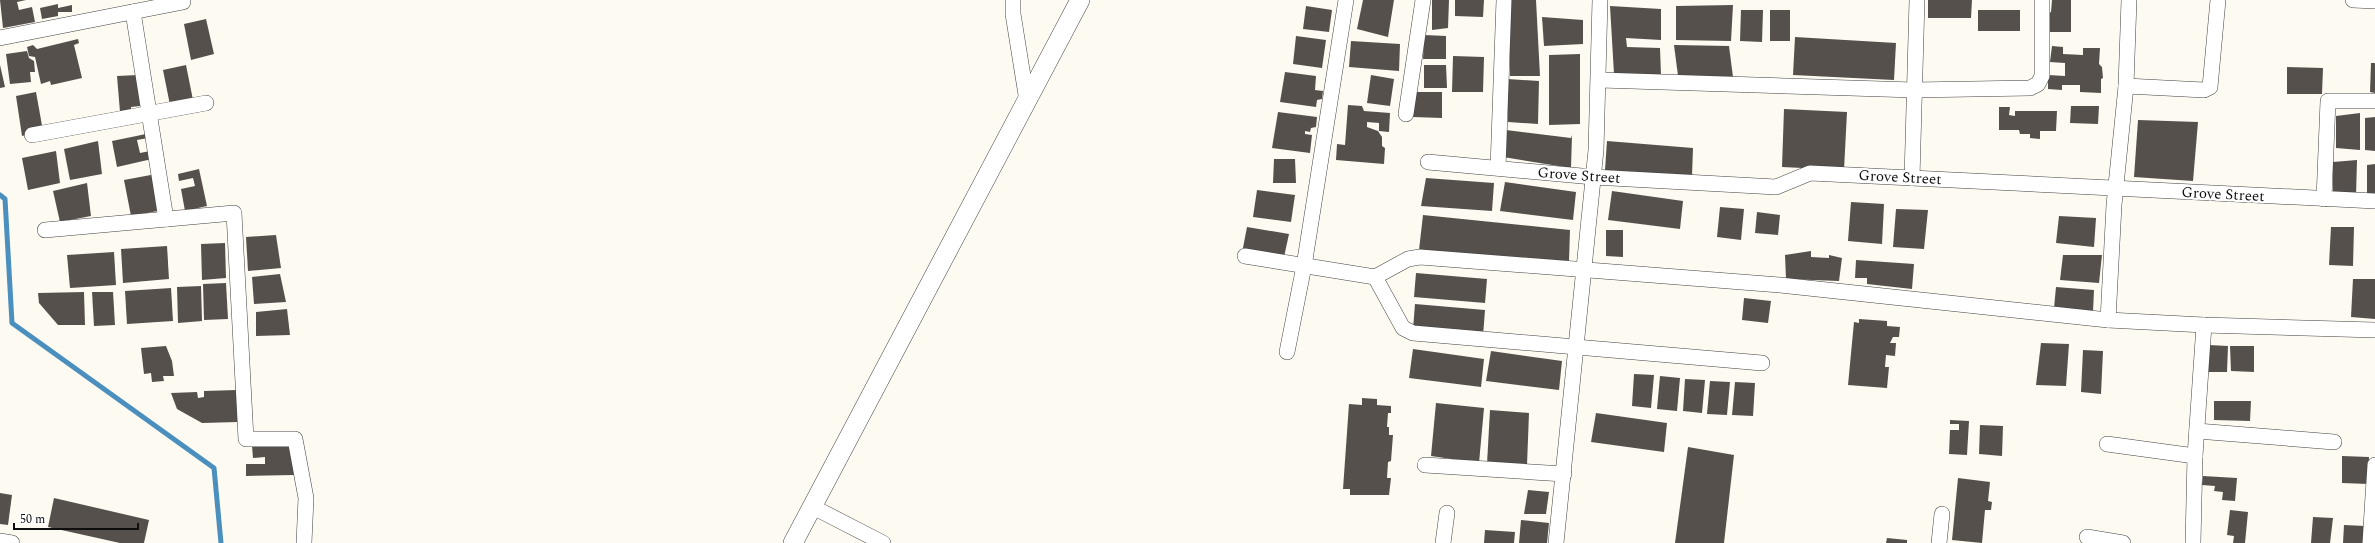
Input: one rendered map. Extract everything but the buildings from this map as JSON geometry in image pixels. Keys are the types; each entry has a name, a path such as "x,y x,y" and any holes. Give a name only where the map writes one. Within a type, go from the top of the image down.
{"street":[{"path":"1013,0 1012,14 1027,101"},
{"path":"794,543 1080,0"},
{"path":"1287,352 1304,266 1346,0"},
{"path":"1406,114 1423,0"},
{"path":"1498,168 1504,0"},
{"path":"1556,543 1593,177 1600,80 1600,0"},
{"path":"1912,178 1917,0"},
{"path":"1600,80 1914,90 2030,88 2038,84 2042,76 2042,0"},
{"path":"2108,320 2116,188 2126,86 2128,0"},
{"path":"2126,86 2204,90 2210,87 2218,0"},
{"path":"2353,0 2375,1"},
{"path":"0,38 183,2"},
{"path":"133,12 166,219"},
{"path":"2324,199 2328,101 2375,101"},
{"path":"32,135 206,103"},
{"name":"Grove Street","path":"1428,162 1593,177 1776,187 1810,173 2375,201"},
{"path":"44,230 234,214 246,439 296,439 306,498 304,543"},
{"path":"1245,256 1375,277 1408,259 1420,257 1780,285 2108,320 2204,325 2375,330"},
{"path":"1375,277 1403,328 1413,333 1762,363"},
{"path":"2194,543 2195,456 2204,325"},
{"path":"2197,431 2334,442"},
{"path":"2107,444 2195,456"},
{"path":"1426,465 1564,474"},
{"path":"2370,543 2375,465"},
{"path":"813,507 883,543"},
{"path":"1443,543 1447,513"},
{"path":"1939,543 1942,514"},
{"path":"2087,537 2123,543"},
{"path":"0,541 12,543"}],"waterway":[{"path":"0,195 5,199 12,323 214,468 221,543"}]}
